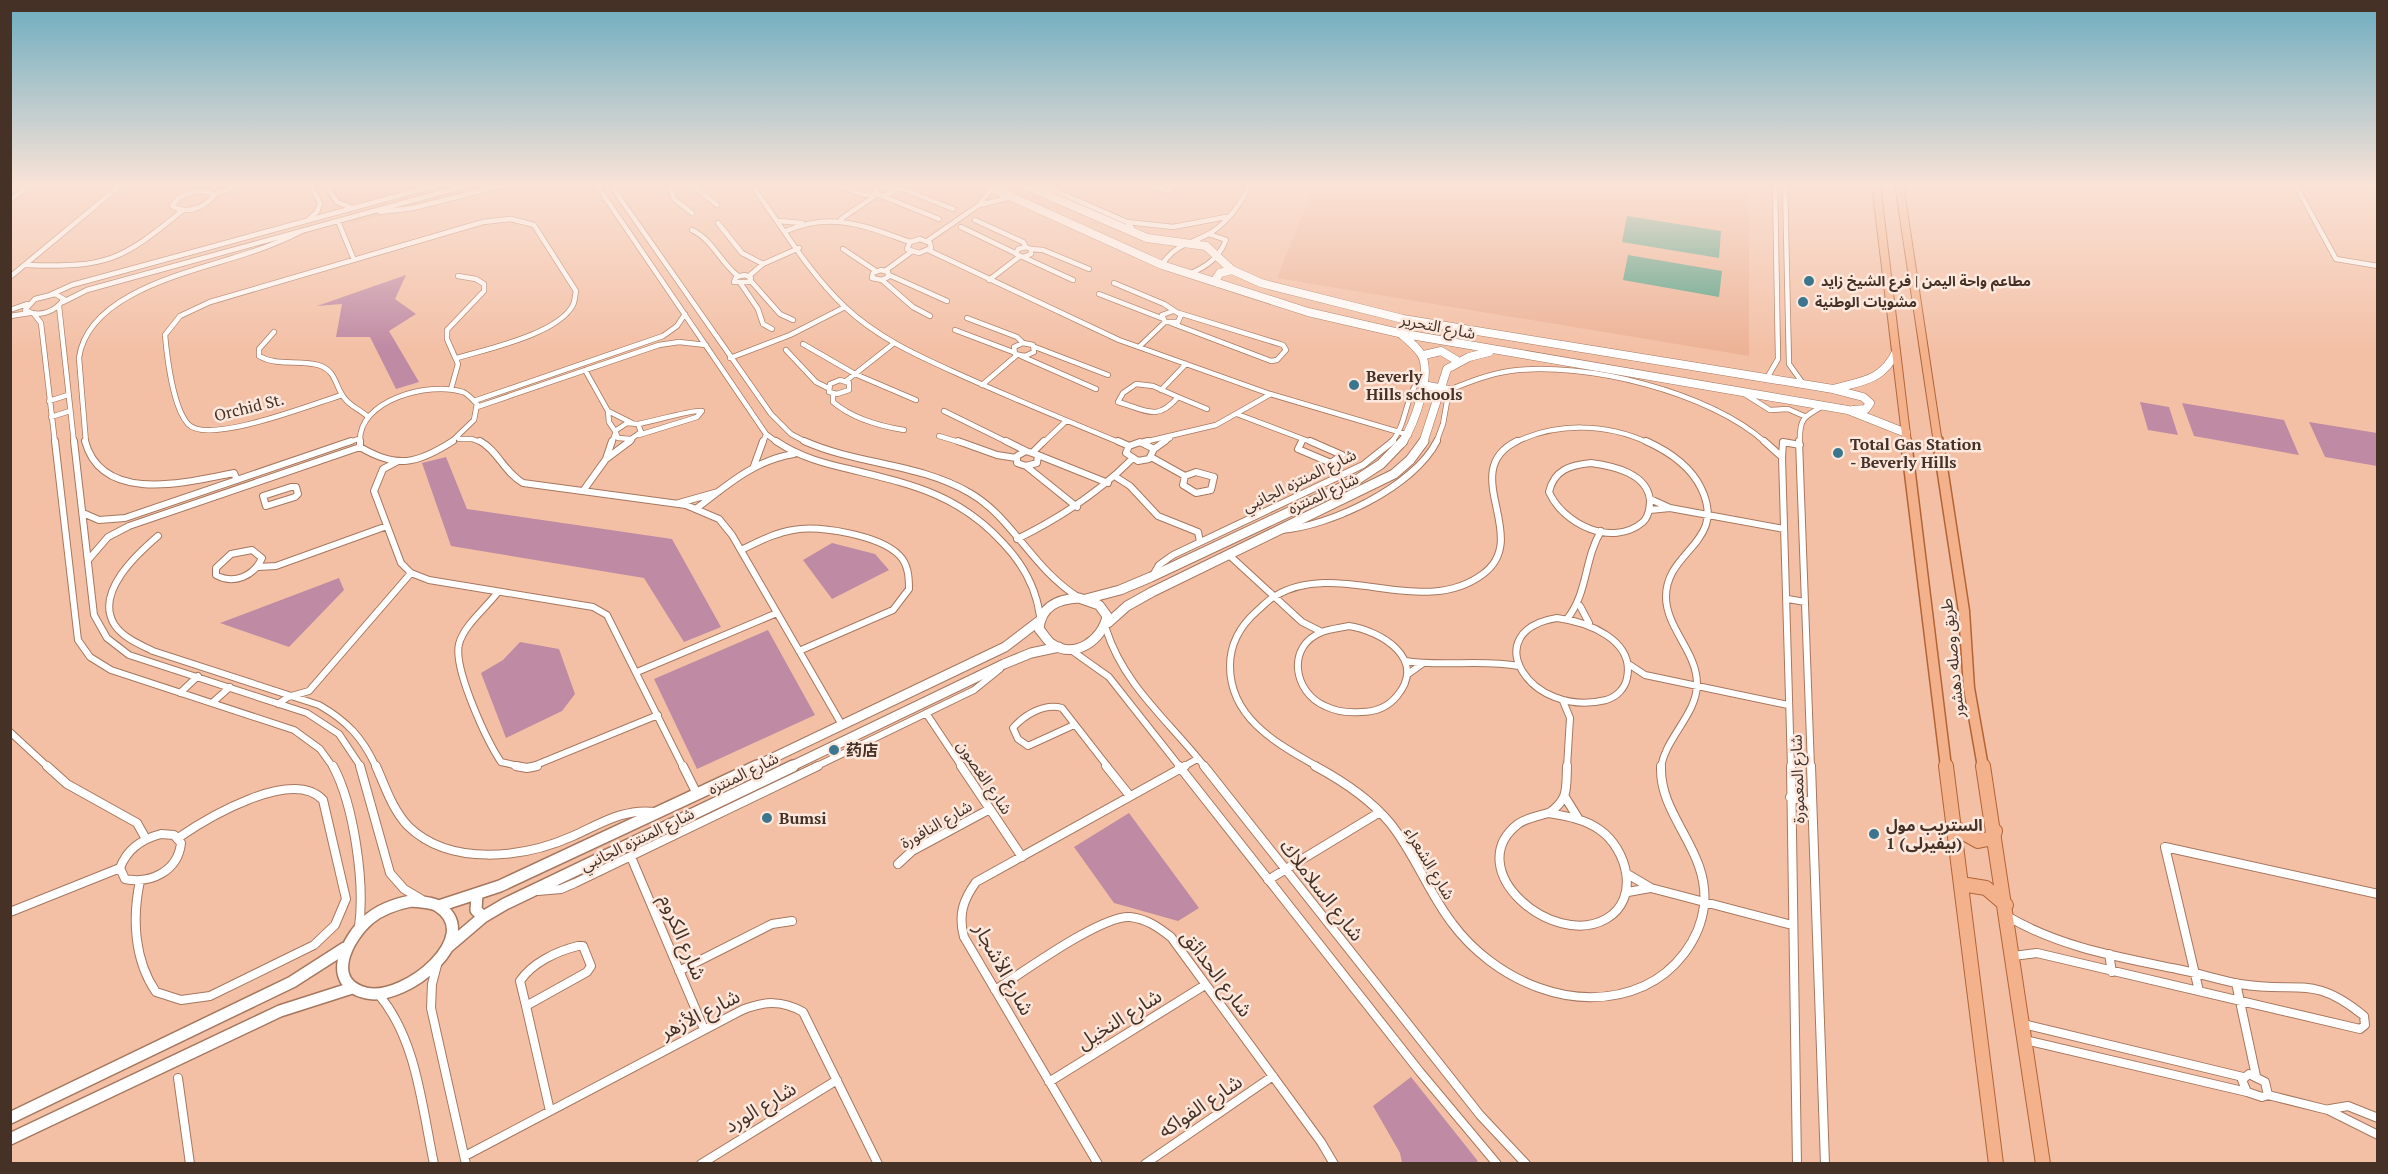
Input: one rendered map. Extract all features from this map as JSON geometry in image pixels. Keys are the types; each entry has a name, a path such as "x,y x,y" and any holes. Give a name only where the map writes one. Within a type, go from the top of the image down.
{"main road":[{"name":"طريق وصله دهشور","path":"1882,239 1996,1164"},
{"name":"طريق وصله دهشور","path":"1907,239 1964,611 1969,688 1995,831 2043,1164"},
{"path":"1955,828 1975,841 1985,842 1993,838 1995,831"},
{"path":"1961,884 1970,883 1991,890 2006,911"}],"street":[{"path":"10,277 57,239"},
{"path":"26,265 85,267 114,261 138,248 149,239"},
{"path":"14,309 72,285 240,239"},
{"path":"247,239 249,246"},
{"path":"13,316 32,314 61,304 87,290 274,239"},
{"path":"237,480 234,473 187,483 147,484 123,480 101,469 94,462 86,446 79,368 81,348 86,337 105,315 133,295 167,278 272,246 286,239"},
{"path":"345,239 354,260"},
{"name":"Orchid St.","path":"342,395 230,429 213,431 196,429 184,417 165,334 173,322 199,306 428,239"},
{"name":"Orchid St.","path":"457,358 553,325 572,310 576,291 545,239"},
{"path":"633,239 766,434 795,454 869,475 918,485 970,509 997,535 1028,574 1035,587 1043,637 1063,648 1093,643 1107,626 1103,610 1045,575 998,516 974,495 943,480 808,444 792,436 781,426 730,358 649,239"},
{"path":"708,239 726,266 738,276 750,278 780,314 793,320"},
{"path":"729,239 741,255 763,264"},
{"path":"792,239 818,278 845,307 893,344 982,385 1129,446 1209,428 1237,414 1250,401 1270,394"},
{"path":"898,239 910,243 930,239"},
{"path":"985,239 1072,280"},
{"path":"1016,239 1023,242 1032,254 1019,255"},
{"name":"شارع التحرير","path":"1103,239 1162,265 1291,307 1400,333 1848,410 1906,433"},
{"name":"شارع التحرير","path":"1150,239 1201,244 1232,270 1261,283 1369,311 1590,351 1833,389 1871,379 1888,368 1896,352"},
{"path":"1162,265 1169,252 1182,243 1195,239"},
{"path":"1189,274 1207,266 1218,256 1226,240 1223,239"},
{"path":"1767,378 1778,363 1775,239"},
{"path":"1786,239 1789,364 1804,384"},
{"path":"2325,239 2336,259 2378,266"},
{"path":"927,241 932,245 928,250"},
{"path":"910,243 907,249 911,252"},
{"path":"741,284 763,264 799,248"},
{"path":"989,280 1029,248 1043,250 1089,269"},
{"path":"843,249 876,271 887,273 947,301"},
{"path":"882,280 911,252 928,250 1083,325 1139,347 1270,394 1404,434"},
{"path":"646,257 659,253"},
{"path":"1218,283 1216,276 1232,270"},
{"path":"876,271 871,277 882,280 913,307 930,316"},
{"path":"451,389 457,371 457,358 447,341 447,329 480,300 484,292 484,286 479,280 458,276"},
{"path":"738,276 734,282 741,284 758,309 763,324 772,329"},
{"path":"1099,294 1271,361 1277,360 1286,350 1283,345 1231,327 1176,312 1164,304 1114,283"},
{"path":"50,295 60,295 68,394 94,615 100,629 110,642 140,660 198,676 307,713 324,722 339,734 360,765 390,873 404,889 424,901 439,906 449,916 451,922 449,946 437,965 432,984 432,1008 465,1160"},
{"path":"28,304 25,310 41,323 78,639 90,657 105,667 294,730 317,745 333,765 363,877 363,906 359,928"},
{"path":"730,358 790,335 845,307"},
{"path":"13,316 20,311 14,309"},
{"path":"1139,347 1166,321 1180,320 1176,312"},
{"path":"1166,321 1164,313 1176,312"},
{"path":"474,401 663,336 677,326 685,314"},
{"path":"967,318 1017,337 1023,343 1108,375"},
{"path":"955,330 1096,389"},
{"path":"274,332 259,349 260,356 266,361 276,363 304,362 326,368 338,380 342,395 368,417"},
{"path":"1400,333 1424,355 1438,350 1446,351 1456,360 1499,351"},
{"path":"477,407 669,343 706,345"},
{"path":"1017,354 1016,345 1023,343"},
{"path":"803,344 855,374 916,400"},
{"path":"828,388 833,382 846,381 893,344"},
{"path":"982,385 1017,354 1032,354 1035,347"},
{"path":"786,350 816,382 828,388 833,394 833,402 842,409 879,425 904,430"},
{"path":"1590,351 1602,361 1597,368"},
{"name":"شارع المنتزه","path":"1082,598 1120,590 1151,577 1369,473 1392,455 1414,422 1424,380 1424,355"},
{"path":"1638,359 1631,364 1640,375"},
{"name":"شارع المنتزه","path":"1107,626 1139,598 1380,483 1406,464 1424,442 1430,430 1442,374 1456,360"},
{"path":"1778,363 1789,364"},
{"path":"1161,390 1186,364"},
{"path":"1424,380 1439,388 1449,390 1472,379 1534,367 1572,370 1661,387 1697,398 1729,415 1757,434 1782,457"},
{"path":"66,372 79,368"},
{"path":"583,491 606,459 615,433 620,426 684,417 622,440 615,433 609,422 608,411 585,370"},
{"path":"442,388 454,378"},
{"path":"833,394 842,394 849,390 851,385 846,381"},
{"path":"1178,397 1167,410 1158,413 1118,402 1137,383 1161,390 1178,397 1207,409"},
{"path":"1247,386 1250,401"},
{"path":"442,388 461,392 474,401 477,407 475,421 470,429 459,440 430,455 398,461 372,457 360,447 358,439 362,424 368,417 376,410 407,394 442,388"},
{"path":"1833,389 1863,397 1870,403 1866,409 1848,410"},
{"path":"1280,530 1298,531 1316,525 1395,485 1410,474 1430,455 1436,444 1449,390"},
{"path":"1741,392 1770,410 1788,409 1804,416 1823,406"},
{"path":"49,401 68,394"},
{"path":"361,409 376,410"},
{"path":"51,417 70,411"},
{"path":"606,459 637,436 642,429 635,423 608,411"},
{"path":"944,411 1033,453 1108,483"},
{"path":"1237,414 1340,452 1342,455 1331,463 1298,450 1303,439"},
{"name":"شارع المعمورة","path":"1804,416 1799,428 1825,1164"},
{"path":"939,436 1016,458 1033,453 1066,421"},
{"name":"شارع الشعراء","path":"1697,686 1687,713 1670,738 1660,768 1668,803 1699,859 1705,902 1696,938 1667,973 1645,986 1620,994 1597,997 1548,991 1508,974 1469,946 1437,902 1411,852 1380,812 1354,789 1266,736 1254,726 1237,701 1230,674 1233,645 1248,618 1275,597 1290,590 1325,582 1444,591 1464,586 1479,578 1499,554 1503,541 1500,512 1491,485 1497,460 1517,441 1551,428 1607,429 1653,444 1689,471 1704,492 1710,515"},
{"path":"470,429 477,439"},
{"path":"753,467 766,434"},
{"name":"شارع المنتزه الجانبي","path":"1151,577 1166,559 1363,465 1404,434"},
{"path":"1129,446 1126,453 1132,459 1143,460 1151,457 1154,449 1173,436"},
{"path":"83,513 99,520 125,518 358,439"},
{"path":"459,440 477,439 487,443 507,474 514,479 534,485 697,508 719,519 741,550 842,725"},
{"path":"1144,442 1154,449"},
{"name":"شارع المعمورة","path":"1797,1164 1788,599 1782,457 1783,442 1800,445"},
{"path":"89,560 99,545 129,526 360,447"},
{"path":"1026,466 1037,463 1033,453"},
{"path":"697,508 753,467 777,456 795,454"},
{"path":"1151,457 1185,477"},
{"path":"1016,458 1017,463 1026,466 1077,507"},
{"path":"381,459 383,470 375,491 398,558 411,573 429,580 601,610 611,621 697,794"},
{"path":"1017,539 1077,507 1116,477 1132,459"},
{"path":"383,470 398,461"},
{"path":"1591,463 1616,468 1638,480 1650,499 1650,510 1641,523 1633,527 1600,531 1587,528 1565,516 1551,500 1550,483 1554,476 1568,466 1591,463"},
{"path":"869,475 877,470 877,464"},
{"path":"901,482 902,475 908,470"},
{"path":"1196,471 1209,474 1214,477 1214,486 1205,493 1192,492 1183,485 1185,477 1196,471"},
{"path":"1116,477 1130,486 1158,516 1198,532 1200,542"},
{"path":"260,482 263,496 268,507 298,494 293,486 263,496"},
{"path":"674,504 721,490"},
{"path":"1650,499 1670,508 1784,529"},
{"path":"1300,506 1309,516"},
{"path":"1650,510 1670,508"},
{"path":"1697,686 1691,657 1667,608 1666,591 1671,575 1680,560 1703,536 1710,515"},
{"path":"1246,521 1253,528"},
{"path":"258,567 261,555 256,551 247,550 226,558 216,572 218,577 231,580 248,575 258,567 276,566 387,526"},
{"path":"741,550 776,534 821,528 876,540 887,545 903,559 908,569 909,590 893,610 799,651"},
{"path":"1587,528 1594,540"},
{"path":"1567,619 1580,606 1594,540 1600,531"},
{"path":"158,536 132,561 115,587 111,612 114,623 124,634 156,652 295,694 329,709 353,728 364,741 394,808 416,833 431,842 469,853 513,852 562,841 626,814 648,811 658,813 665,828"},
{"path":"1229,555 1302,622 1320,631"},
{"path":"278,704 295,694 309,691 411,573"},
{"path":"498,592 464,636 457,653 490,745 501,762 527,768 543,764 658,715"},
{"path":"1040,619 1045,610 1060,600 1082,598"},
{"path":"1788,599 1805,602"},
{"path":"1580,606 1589,623"},
{"path":"637,672 777,613"},
{"name":"شارع المنتزه","path":"439,906 477,894 658,813 1005,647 1040,619"},
{"path":"1554,619 1589,623 1612,636 1621,645 1630,665 1625,687 1606,701 1578,704 1563,701 1535,687 1519,666 1516,653 1518,643 1531,627 1554,619"},
{"path":"1302,622 1308,638"},
{"name":"شارع السلاملاك","path":"1107,626 1118,664 1197,759 1480,1115 1526,1164"},
{"path":"1334,627 1363,628 1389,640 1405,661 1408,674 1401,694 1382,708 1355,714 1330,709 1305,693 1298,682 1295,658 1308,638 1320,631 1334,627"},
{"path":"110,642 124,634"},
{"name":"شارع المنتزه","path":"449,946 483,917 532,891 1004,664 1031,653 1063,648"},
{"name":"شارع السلاملاك","path":"1063,648 1090,661 1109,677 1474,1139 1497,1164"},
{"path":"1500,661 1516,653"},
{"path":"1405,661 1422,664 1500,661 1519,666"},
{"name":"شارع المنتزه الجانبي","path":"532,891 561,889 631,856 974,690 1004,664"},
{"path":"1408,674 1422,664"},
{"path":"1630,665 1645,675"},
{"path":"1629,677 1645,675 1788,705"},
{"path":"180,693 198,676"},
{"path":"212,703 230,687"},
{"path":"307,713 313,702 309,691"},
{"path":"1548,813 1578,818 1606,835 1617,847 1629,875 1628,892 1622,905 1611,916 1581,926 1563,925 1545,919 1524,907 1504,881 1499,852 1503,839 1511,828 1522,820 1548,813 1562,804 1565,796 1570,718 1563,701"},
{"path":"884,703 893,717"},
{"path":"1570,718 1578,704"},
{"path":"1074,725 1028,746 1023,745 1013,732 1018,721 1053,705 1062,708 1130,796"},
{"name":"شارع الغصون","path":"926,713 1022,857"},
{"path":"10,732 67,784 137,823 146,839"},
{"name":"شارع الأشجار","path":"1098,1164 964,938 960,927 960,911 966,896 976,882 1197,759"},
{"path":"366,783 380,776"},
{"path":"140,881 134,910 146,975 156,992 173,999 190,1000 210,996 299,954 327,935 344,911 346,899 323,800 314,792 295,788 272,792 201,823 178,838"},
{"path":"1565,796 1578,818"},
{"path":"1790,797 1812,802"},
{"name":"شارع النافورة","path":"898,864 912,851 990,809"},
{"path":"1268,880 1380,812"},
{"path":"10,912 120,868 131,849 146,839 168,834 178,838 182,849 175,862 159,875 140,881 125,879 120,868"},
{"path":"2199,991 2165,847 2378,894"},
{"name":"شارع الكروم","path":"631,856 704,1029"},
{"path":"1629,875 1651,888 1792,925"},
{"path":"1628,892 1651,888"},
{"path":"477,894 476,910 483,917"},
{"path":"10,1118 292,982 345,948 359,928 383,910 397,904 424,901"},
{"path":"2006,911 2040,935 2109,954 2251,986 2314,985 2329,990 2364,1016 2365,1025 2360,1029 2037,953 2013,956"},
{"name":"شارع الحدائق","path":"995,990 1104,922 1128,917 1150,922 1171,937 1334,1164"},
{"path":"679,971 772,924 792,921"},
{"path":"526,1006 587,972 591,966 583,946 572,946 525,972 520,981 550,1111"},
{"path":"345,948 342,971 352,988 364,994 379,995 411,986 437,965"},
{"path":"2109,954 2112,972"},
{"path":"2236,983 2256,1076"},
{"name":"شارع النخيل","path":"1049,1082 1205,984"},
{"path":"10,1139 280,1011 352,988"},
{"path":"379,995 388,1003 402,1028 435,1164"},
{"name":"شارع الأزهر","path":"465,1160 550,1111 704,1029 759,1002 775,1000 791,1004 803,1012 878,1164"},
{"path":"2023,1024 2114,1044 2243,1077 2249,1074 2256,1076 2268,1086 2268,1095"},
{"path":"2025,1040 2118,1059 2262,1097 2268,1095 2328,1110 2378,1135"},
{"path":"2114,1044 2118,1059"},
{"name":"شارع الفواكه","path":"1145,1164 1273,1076"},
{"path":"2243,1077 2247,1092"},
{"path":"178,1078 190,1164"},
{"name":"شارع الورد","path":"701,1164 837,1080"},
{"path":"2328,1110 2348,1106 2378,1118"}],"shaded area":[{"path":"1293,239 1749,239 1749,356 1277,278"},
{"path":"1623,239 1720,239 1719,258 1622,242"},
{"path":"1628,255 1722,271 1719,297 1623,280"},
{"path":"406,275 395,299 416,314 389,331 419,382 396,389 370,337 336,337 342,304 317,306"},
{"path":"2140,402 2169,407 2178,435 2148,430"},
{"path":"2182,403 2284,420 2299,455 2194,436"},
{"path":"2309,422 2377,433 2377,466 2325,457"},
{"path":"446,457 467,509 672,539 721,627 684,642 644,578 451,546 422,463"},
{"path":"832,543 875,554 889,570 832,599 803,560"},
{"path":"339,578 344,590 289,647 220,623"},
{"path":"768,630 815,715 697,769 654,679"},
{"path":"520,642 559,649 575,694 562,711 506,738 481,673 503,660"},
{"path":"1129,813 1199,908 1178,921 1114,903 1074,847"},
{"path":"1411,1077 1478,1163 1402,1163 1400,1153 1373,1106"}],"place":[{"name":"مطاعم واحة اليمن | فرع الشيخ زايد","path":"1809,281"},
{"name":"مشويات الوطنية","path":"1803,302"},
{"name":"Beverly Hills schools","path":"1354,385"},
{"name":"Total Gas Station - Beverly Hills","path":"1838,453"},
{"name":"药店","path":"834,750"},
{"name":"Bumsi","path":"767,818"},
{"name":"الستريب مول 1 (بيفيرلى)","path":"1874,834"}]}
